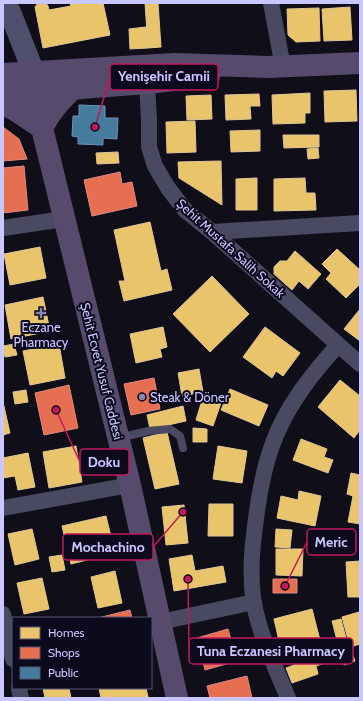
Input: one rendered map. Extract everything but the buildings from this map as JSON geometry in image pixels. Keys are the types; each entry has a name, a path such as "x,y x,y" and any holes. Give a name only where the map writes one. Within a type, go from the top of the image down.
{"main road":[{"name":"Şehit Ecvet Yusuf Caddesi","path":"4,3 10,12 12,35 22,78 42,128 130,485 177,698"},
{"path":"12,35 36,54 77,79 174,64 276,67 360,63"},
{"path":"3,94 22,78 77,79 146,83 276,67"},
{"path":"3,104 42,128 50,112 77,79"}],"street":[{"path":"271,3 276,67"},
{"name":"Şehit Mustafa Salih Sokak","path":"146,83 149,120 149,147 156,166 168,188 185,210 212,232 360,364"},
{"path":"3,228 64,219"},
{"path":"212,232 360,223"},
{"path":"288,698 262,630 254,602 250,564 254,535 264,472 273,442 290,409 308,380 338,345"},
{"path":"3,508 130,485"},
{"path":"160,622 254,602"},
{"path":"3,614 9,652"}],"lane":[{"path":"118,438 148,431 170,429 180,436 182,448"}],"place":[{"name":"Yenişehir Camii","path":"95,127"},
{"name":"Eczane Pharmacy","path":"41,313"},
{"name":"Steak & Döner","path":"142,397"},
{"name":"Doku","path":"56,410"},
{"name":"Mochachino","path":"183,512"},
{"name":"Tuna Eczanesi Pharmacy","path":"188,579"},
{"name":"Meric","path":"285,586"}]}
